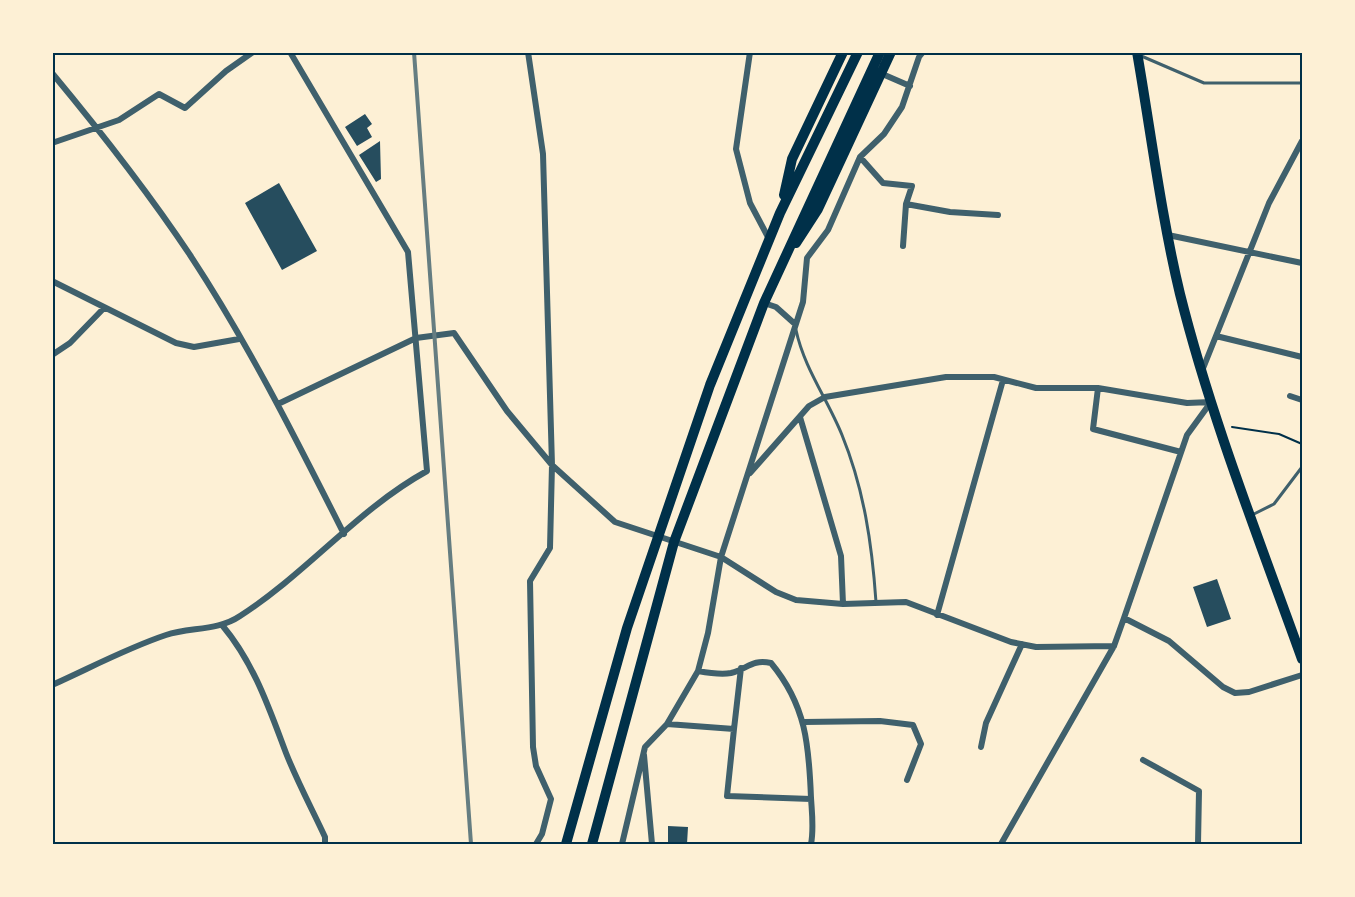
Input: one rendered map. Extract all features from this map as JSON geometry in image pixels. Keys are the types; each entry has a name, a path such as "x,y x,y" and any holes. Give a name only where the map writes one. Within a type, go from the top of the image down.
{"main road":[{"path":"780,213 792,159 843,52"},
{"path":"566,844 627,627 710,385 780,213 858,52"},
{"path":"591,844 674,542 764,303 880,52"},
{"path":"785,257 818,208 891,52"},
{"path":"1137,53 1180,292 1211,402 1302,659"}],"street":[{"path":"52,143 98,128 135,112 159,94 184,108 226,70 253,52"},
{"path":"52,685 167,635 222,625 238,618 274,593 395,489 428,471 408,252 291,52"},
{"path":"528,52 543,154 552,465 550,548 530,581 534,747 536,766 551,799 542,834 536,844"},
{"path":"750,52 736,149 750,203 769,240"},
{"path":"622,844 644,750 668,724 698,671 708,633 721,557 803,302 807,258 828,230 860,157 884,134 902,107 919,57 923,52"},
{"path":"52,73 98,128 190,255 278,404 344,534"},
{"path":"880,73 910,86"},
{"path":"1202,372 1269,203 1302,141"},
{"path":"860,157 884,183 912,186 906,204 903,246"},
{"path":"906,204 950,212 998,215"},
{"path":"1168,235 1302,263"},
{"path":"52,281 176,343 194,347 239,339"},
{"path":"764,303 786,315 795,324"},
{"path":"52,355 70,343 104,308"},
{"path":"278,404 416,338 454,333 507,411 552,465 615,522 721,557 776,592 796,600 843,604 906,602 981,632 1036,647 1114,646"},
{"path":"1216,336 1302,357"},
{"path":"749,475 810,406 825,397 946,377 994,377 1036,388 1098,388 1187,403 1211,402"},
{"path":"937,615 1003,380"},
{"path":"1098,388 1093,429 1181,452"},
{"path":"1290,396 1302,400"},
{"path":"1001,844 1114,646 1187,435 1211,402"},
{"path":"800,417 841,556 843,604"},
{"path":"1124,618 1169,641 1224,687 1235,693 1249,692 1302,675"},
{"path":"222,625 245,658 269,704 287,754 325,837 325,844"},
{"path":"981,747 986,723 1022,644"},
{"path":"698,671 720,674 741,669 759,661 771,663 786,680 804,722 811,799 811,844"},
{"path":"741,669 727,796 811,799"},
{"path":"804,722 880,720 913,725 921,744 907,780"},
{"path":"668,724 734,729"},
{"path":"644,750 652,844"},
{"path":"1143,760 1199,791 1198,844"}],"lane":[{"path":"1137,53 1204,83 1302,83"},
{"path":"795,324 809,370 825,397 858,481 872,552 876,602"},
{"path":"1251,516 1274,504 1302,467"}],"path":[{"path":"1220,428 1239,427 1279,434 1302,444"}],"building":[{"path":"365,114 372,124 367,128 372,137 357,146 345,127"},
{"path":"380,141 381,179 376,182 359,155"},
{"path":"279,183 317,251 282,270 245,203"},
{"path":"1217,579 1231,619 1207,627 1193,587"},
{"path":"668,826 688,827 687,844 668,844"}],"railway":[{"path":"414,52 471,844"}]}
